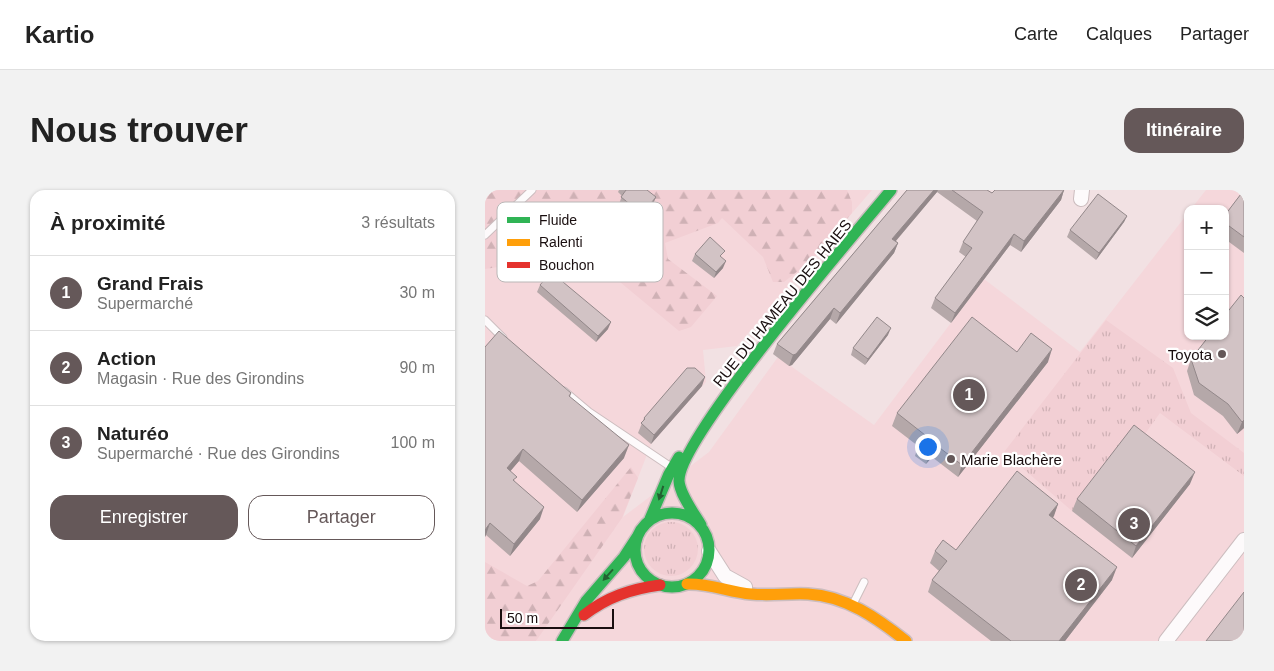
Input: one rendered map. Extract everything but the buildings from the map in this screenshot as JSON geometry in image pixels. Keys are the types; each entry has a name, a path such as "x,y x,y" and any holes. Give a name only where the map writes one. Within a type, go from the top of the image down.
{"street":[{"name":"RUE DU HAMEAU DES HAIES","path":"650,519 677,469 749,363 891,190"},
{"path":"677,469 680,486 707,537 709,551 718,568 729,580 753,590 778,594"},
{"path":"564,637 586,601 624,557 650,519 672,512 690,517 701,525"},
{"path":"637,536 635,550 637,563 645,575 660,585"},
{"path":"1166,641 1244,540"},
{"path":"687,584 704,568 709,551"},
{"path":"564,637 592,608 614,595 638,588 660,585 674,587 687,584 706,585 745,593 818,595 853,604 875,617 906,641"}],"lane":[{"path":"520,202 532,190"},
{"path":"485,236 497,224"},
{"path":"485,320 506,341"},
{"path":"559,386 589,412 677,469"},
{"path":"853,604 864,582"}],"shaded area":[{"path":"485,190 872,190 737,346 703,350 706,382 651,444 623,517 709,452 778,357 874,425 984,279 1080,352 1184,218 1184,340 1229,340 1229,205 1194,205 1206,190 1244,190 1244,641 536,641 546,623 485,581"}],"green space":[{"path":"485,190 847,190 852,202 852,213 813,259 784,282 773,282 763,257 722,218 718,223 665,243 668,259 717,296 691,327 679,331 620,282 663,282 663,202 497,202 497,267 485,269"},
{"path":"1106,320 1173,368 1191,413 1244,453 1244,476 1160,413 1142,438 1129,438 1072,511 1004,452"},
{"path":"631,467 638,478 622,518 536,641 485,641 485,562 527,586 538,581"},
{"path":"671,522 681,524 690,530 696,539 698,549 696,559 690,568 681,574 671,576 661,574 652,568 646,559 644,549 646,539 652,530 661,524"}],"traffic: fast":[{"path":"701,525 680,486 679,481 686,458 736,382 771,336 891,190"},
{"path":"650,519 669,474 679,457"},
{"path":"665,513 679,513 693,519 703,529 709,543 709,550 707,564 693,581 679,587 665,587 651,581 641,571 635,557 635,543 641,529 651,519 665,513"},
{"path":"562,641 586,601 624,557 637,537"}],"traffic: slow":[{"path":"687,584 751,594 808,594 835,599 860,610 884,624 906,641"}],"traffic: jam":[{"path":"584,615 601,603 620,595 660,585"}],"place":[{"name":"Toyota","path":"1222,354"},
{"name":"Grand Frais","path":"969,395"},
{"name":"Marie Blachère","path":"951,459"},
{"name":"Naturéo","path":"1134,524"},
{"name":"Action","path":"1081,585"}]}
